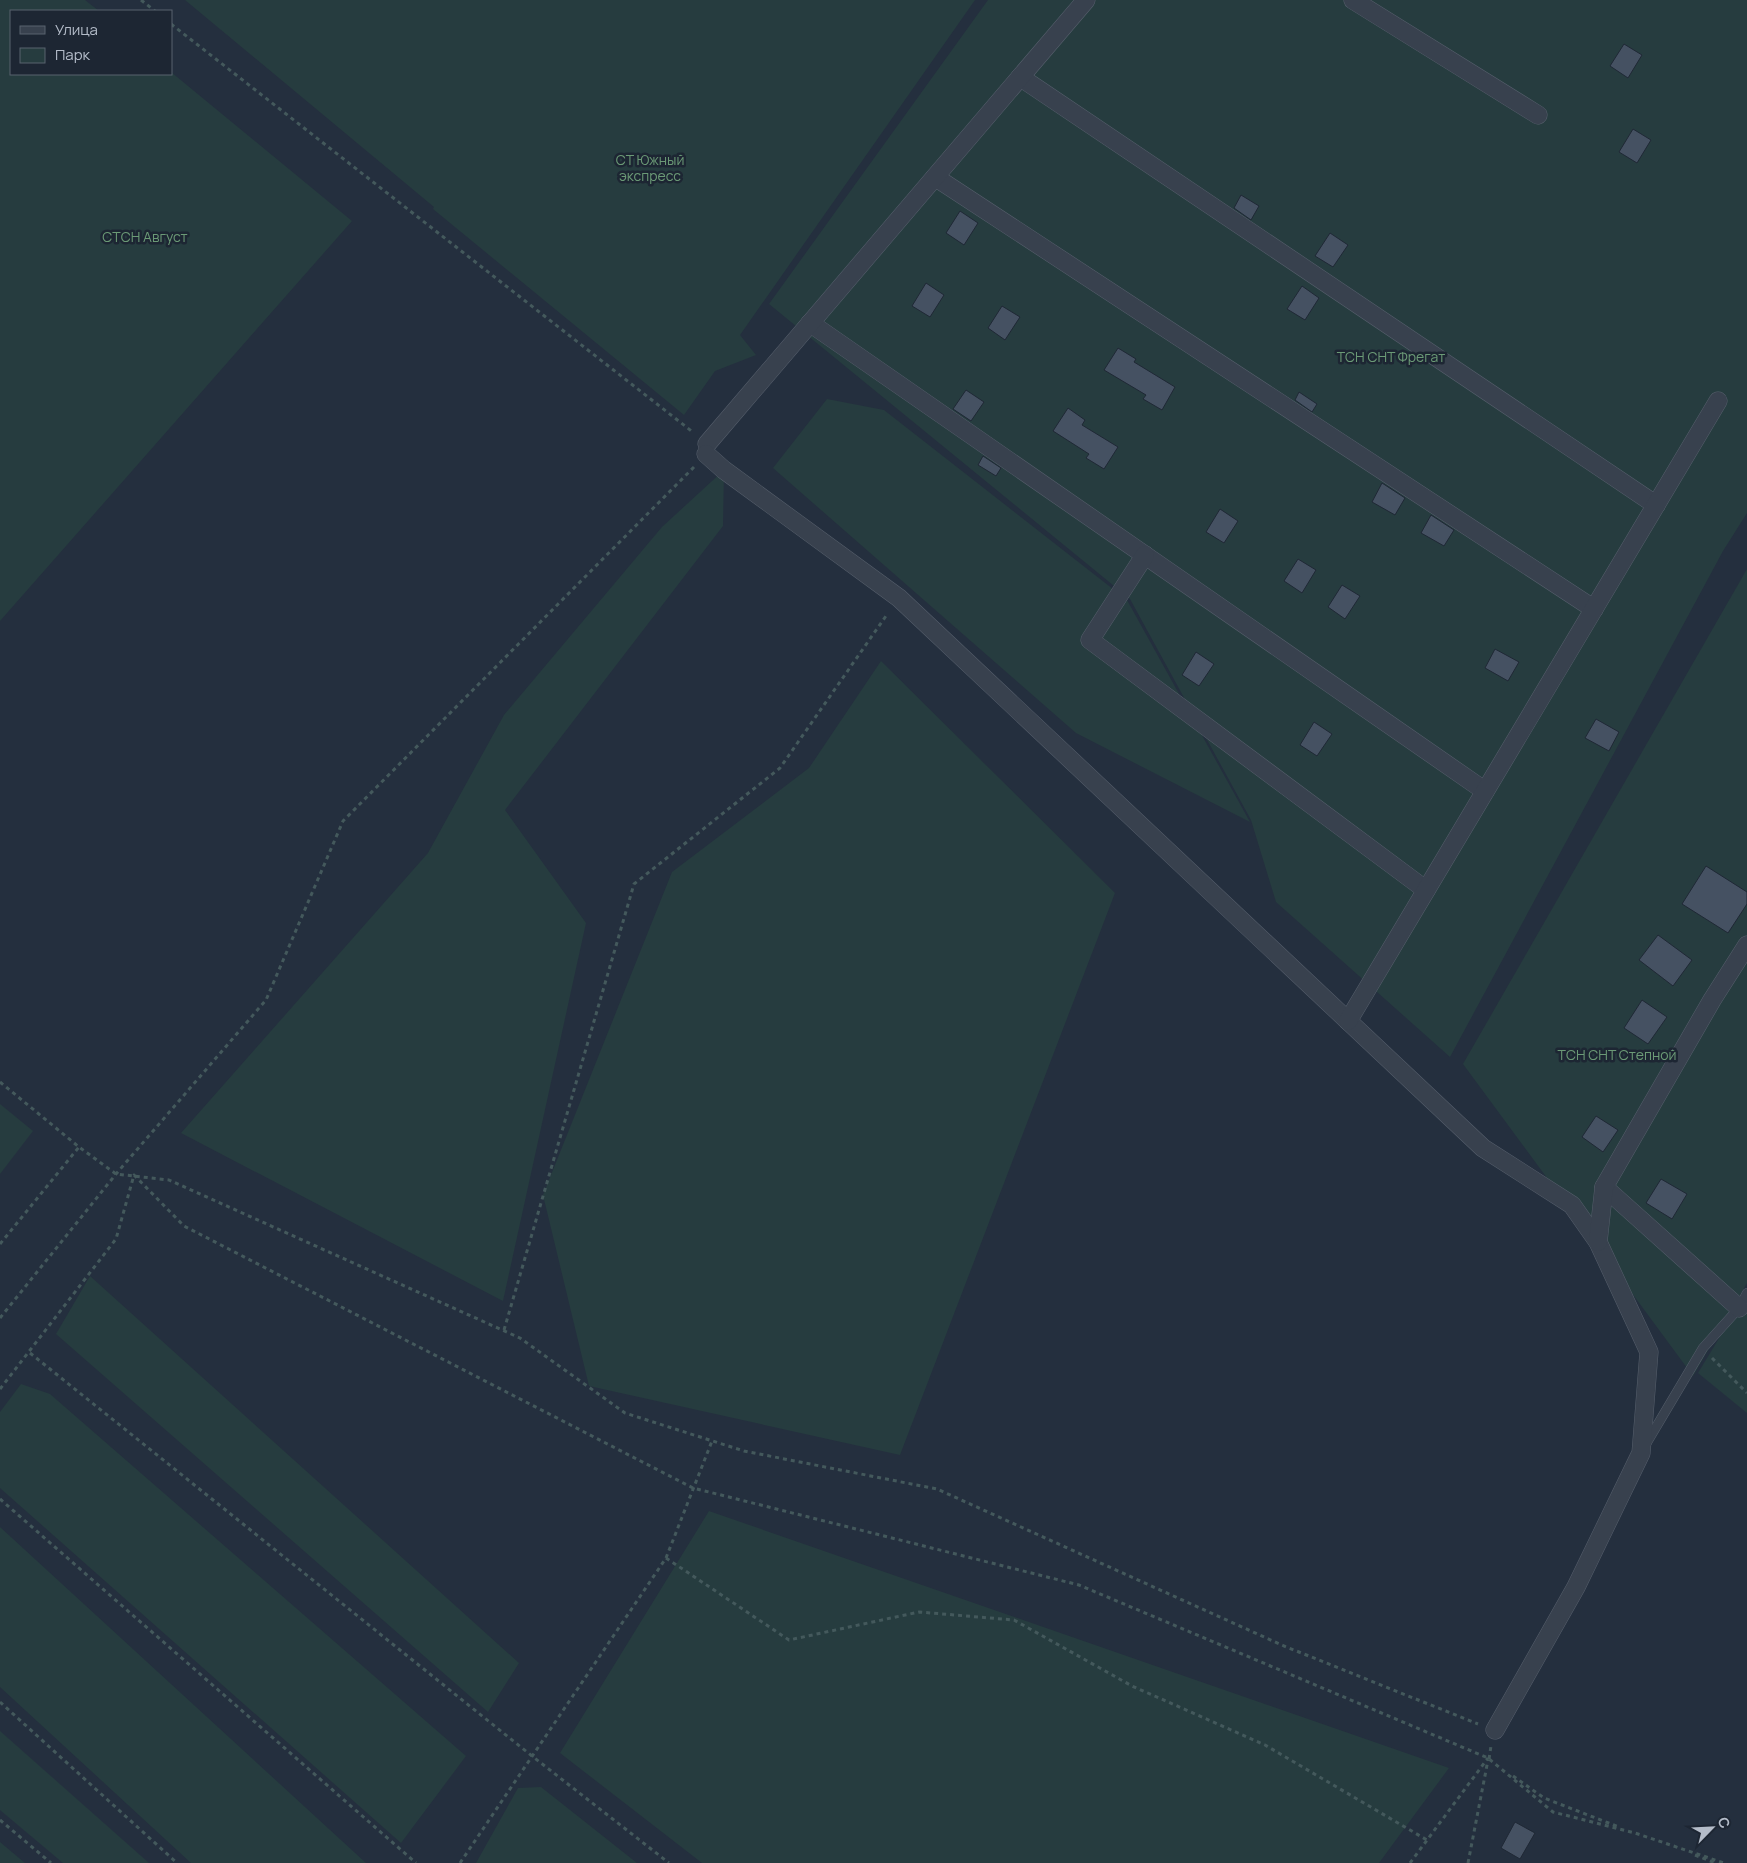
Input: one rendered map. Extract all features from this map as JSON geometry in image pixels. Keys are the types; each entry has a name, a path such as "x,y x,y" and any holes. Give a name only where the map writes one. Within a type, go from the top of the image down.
{"street":[{"path":"1353,0 1538,114"},
{"path":"1077,4 1020,77 810,324 707,449 724,470 899,598 1483,1148 1572,1205 1598,1242 1649,1352 1641,1453 1576,1587 1495,1730"},
{"path":"1020,77 1656,505"},
{"path":"935,177 1594,609"},
{"path":"810,324 1485,791"},
{"path":"1348,1021 1718,401"},
{"path":"1145,555 1090,640 1426,890"},
{"path":"1598,1242 1604,1187 1712,1000 1747,945"},
{"path":"1604,1187 1743,1300"}],"lane":[{"path":"1641,1453 1703,1348 1743,1300"}],"path":[{"path":"141,0 154,10"},
{"path":"0,1318 116,1174 266,1000 343,821 707,449 172,25"},
{"path":"504,1330 634,884 780,768 899,598"},
{"path":"0,1082 79,1147 116,1174 169,1180 504,1330 520,1338 625,1413 744,1451 937,1488 1284,1646 1495,1730 1468,1863"},
{"path":"0,1244 79,1147"},
{"path":"0,1389 30,1353 116,1239 134,1175"},
{"path":"134,1175 184,1226 693,1488 1079,1585 1488,1758 1544,1798 1716,1863"},
{"path":"1703,1348 1747,1393"},
{"path":"30,1353 532,1756 670,1863"},
{"path":"460,1863 666,1558 712,1441"},
{"path":"0,1499 416,1863"},
{"path":"666,1558 789,1640 919,1612 1014,1620 1132,1686 1265,1745 1427,1840"},
{"path":"0,1702 177,1863"},
{"path":"1410,1863 1488,1758"},
{"path":"1488,1758 1553,1812 1635,1832 1724,1863"},
{"path":"0,1820 51,1863"}],"green space":[{"name":"СТСН Август","path":"0,0 85,0 98,10 10,10 10,75 172,75 172,73 352,221 0,621"},
{"name":"СТ Южный экспресс","path":"185,0 975,0 740,335 756,355 715,371 684,415 433,209 434,207"},
{"name":"ТСН СНТ Фрегат","path":"988,0 1747,0 1747,513 1723,551 1450,1057 1276,902 1251,820 1130,599 769,304"},
{"path":"827,399 884,410 1127,600 1250,822 1076,733 773,468"},
{"path":"724,470 723,526 505,810 586,923 503,1301 181,1133 428,853 504,715 662,527"},
{"name":"ТСН СНТ Степной","path":"1747,569 1747,1283 1693,1376 1463,1064"},
{"path":"881,661 1115,893 900,1455 589,1386 543,1195 672,872 809,768"},
{"path":"0,1104 33,1131 0,1174"},
{"path":"90,1276 519,1663 488,1712 56,1334"},
{"path":"1747,1292 1747,1413 1698,1373"},
{"path":"21,1384 50,1394 466,1756 401,1843 0,1488 0,1412"},
{"path":"709,1511 1449,1768 1379,1863 702,1863 560,1753"},
{"path":"0,1527 366,1863 191,1863 0,1687"},
{"path":"0,1731 149,1863 63,1863 0,1810"},
{"path":"541,1787 637,1863 476,1863 518,1788"},
{"path":"0,1842 25,1863 0,1863"}],"building":[{"path":"1624,44 1642,55 1628,78 1610,66"},
{"path":"1633,129 1651,140 1637,163 1619,152"},
{"path":"1241,195 1259,206 1251,220 1234,208"},
{"path":"960,211 978,223 964,245 946,233"},
{"path":"1330,233 1348,245 1333,267 1315,256"},
{"path":"926,283 944,295 930,317 912,306"},
{"path":"1302,286 1319,298 1305,320 1287,309"},
{"path":"1002,306 1020,317 1005,340 988,328"},
{"path":"1118,348 1136,359 1134,362 1175,387 1162,410 1143,399 1146,395 1104,370"},
{"path":"966,390 984,402 971,421 953,409"},
{"path":"1299,392 1317,404 1312,412 1295,400"},
{"path":"1068,408 1085,420 1082,425 1118,447 1104,469 1086,458 1089,454 1053,431"},
{"path":"983,456 1001,468 996,476 978,465"},
{"path":"1382,483 1405,498 1395,515 1372,502"},
{"path":"1220,509 1238,521 1224,543 1206,532"},
{"path":"1431,515 1454,530 1444,546 1421,533"},
{"path":"1298,559 1316,570 1302,593 1284,581"},
{"path":"1342,585 1360,596 1345,619 1328,607"},
{"path":"1495,649 1519,662 1508,681 1485,668"},
{"path":"1196,652 1214,664 1199,686 1182,675"},
{"path":"1596,719 1619,732 1609,751 1585,738"},
{"path":"1314,722 1332,734 1317,756 1300,745"},
{"path":"1706,866 1747,892 1747,904 1728,933 1682,904"},
{"path":"1658,935 1692,960 1673,986 1639,960"},
{"path":"1642,1000 1667,1017 1648,1044 1624,1028"},
{"path":"1596,1116 1618,1130 1603,1152 1582,1137"},
{"path":"1661,1179 1687,1194 1672,1219 1646,1203"},
{"path":"1515,1822 1535,1833 1520,1859 1501,1848"}]}
